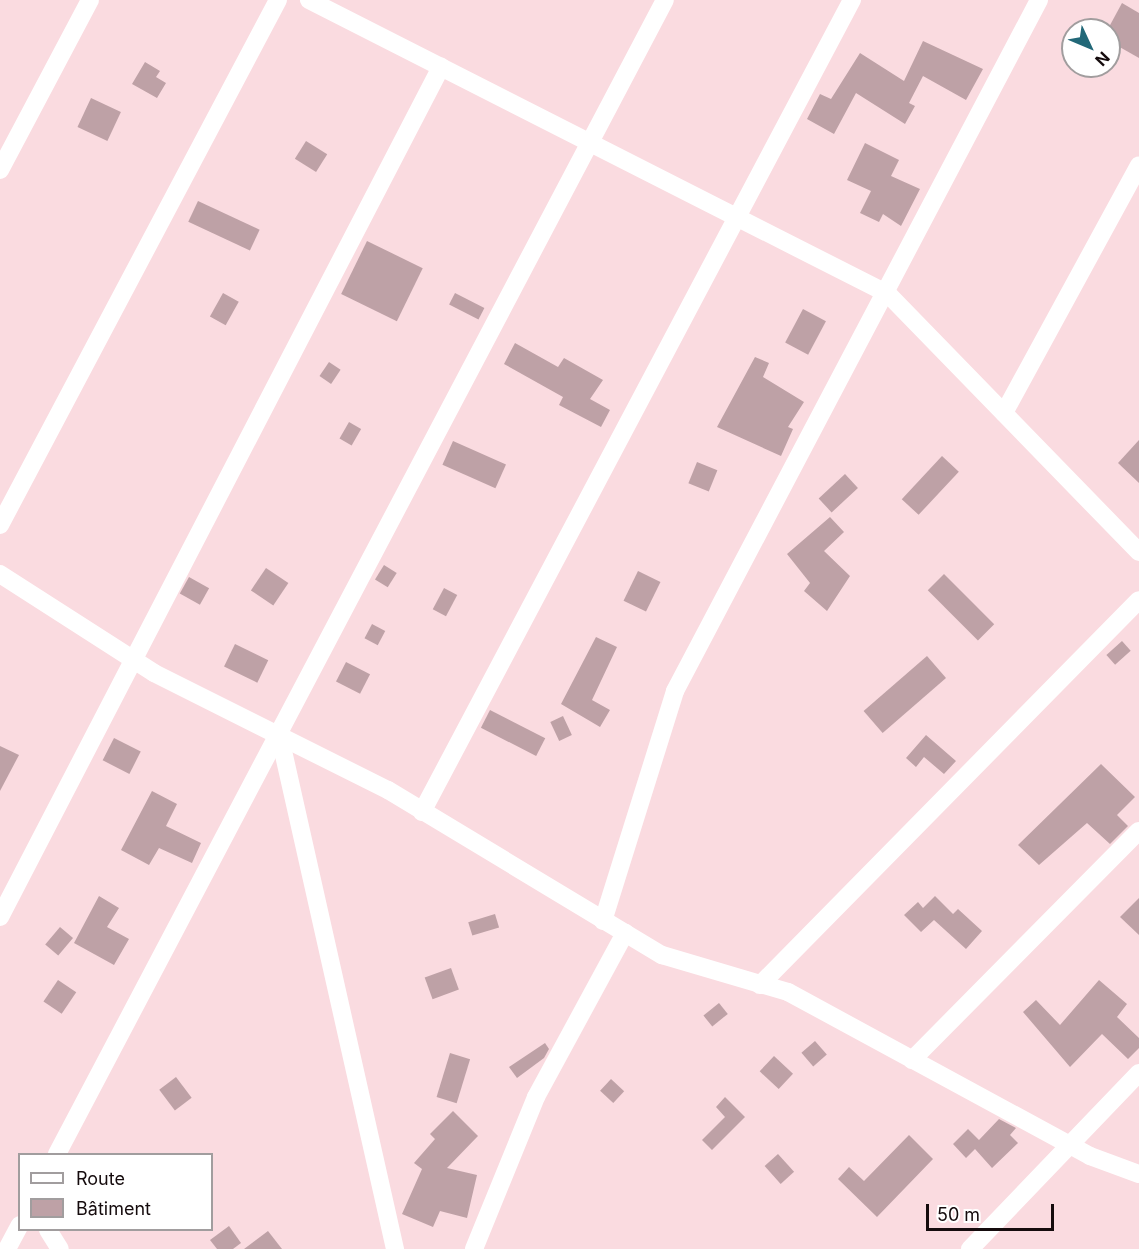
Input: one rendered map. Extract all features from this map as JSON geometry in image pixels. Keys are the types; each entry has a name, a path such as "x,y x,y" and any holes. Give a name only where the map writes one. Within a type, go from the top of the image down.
{"street":[{"path":"0,170 90,0"},
{"path":"0,525 278,0"},
{"path":"309,0 888,294 1139,552"},
{"path":"58,1153 665,0"},
{"path":"422,812 739,218 852,0"},
{"path":"603,921 675,691 888,294 1039,0"},
{"path":"0,917 441,67"},
{"path":"1004,413 1139,165"},
{"path":"0,574 134,658 154,673 279,733 422,812 662,955 788,992 1070,1146 1139,1174"},
{"path":"760,985 1139,600"},
{"path":"279,733 395,1249"},
{"path":"912,1060 1139,831"},
{"path":"474,1249 536,1097 625,933"},
{"path":"970,1249 1139,1073"},
{"path":"7,1249 18,1229"},
{"path":"49,1231 60,1249"}],"building":[{"path":"1122,3 1139,13 1139,58 1121,48 1121,18 1114,18"},
{"path":"923,41 983,69 966,100 923,76 909,103 915,106 905,124 856,93 834,134 807,119 820,94 831,99 860,53 904,81"},
{"path":"145,62 160,71 156,77 166,83 157,98 132,84"},
{"path":"91,98 121,112 107,141 77,127"},
{"path":"306,141 327,154 316,172 295,159"},
{"path":"865,143 899,160 891,176 920,189 901,226 883,214 879,222 860,213 871,191 847,180"},
{"path":"198,201 260,230 250,251 188,222"},
{"path":"367,241 423,268 397,321 341,294"},
{"path":"223,293 239,302 226,325 210,317"},
{"path":"455,293 484,308 479,320 449,305"},
{"path":"803,309 826,321 808,355 785,343"},
{"path":"515,343 558,367 564,358 603,380 590,399 610,410 601,427 559,405 563,397 504,364"},
{"path":"755,357 769,363 763,377 804,402 788,427 793,429 781,456 717,427"},
{"path":"329,362 341,370 331,384 319,376"},
{"path":"349,422 361,429 352,445 340,438"},
{"path":"1139,440 1139,483 1118,463"},
{"path":"453,441 506,465 495,488 442,465"},
{"path":"942,456 959,472 919,515 902,499"},
{"path":"697,462 717,470 709,492 688,483"},
{"path":"845,474 858,488 832,512 819,499"},
{"path":"830,517 844,532 824,551 850,576 827,611 804,591 810,583 787,554"},
{"path":"384,565 397,573 388,587 375,579"},
{"path":"266,568 288,583 273,605 251,590"},
{"path":"638,571 660,582 646,612 624,601"},
{"path":"944,574 994,624 978,640 928,590"},
{"path":"189,577 209,588 200,605 180,594"},
{"path":"444,588 457,595 446,616 433,609"},
{"path":"372,624 385,631 378,645 364,638"},
{"path":"596,637 617,647 592,700 610,710 600,727 561,704"},
{"path":"1122,641 1131,651 1115,665 1106,655"},
{"path":"235,644 268,660 257,683 224,666"},
{"path":"927,656 946,678 883,733 864,711"},
{"path":"346,662 370,674 360,694 336,682"},
{"path":"490,710 545,738 536,756 481,728"},
{"path":"563,716 572,735 559,741 550,722"},
{"path":"926,735 956,761 944,774 924,757 916,767 906,758"},
{"path":"114,738 141,752 129,774 103,760"},
{"path":"0,746 19,755 0,791"},
{"path":"1101,764 1135,797 1117,815 1128,826 1110,844 1087,823 1039,865 1018,845"},
{"path":"152,791 177,804 166,826 201,843 192,863 159,848 149,865 121,850"},
{"path":"99,896 119,908 107,927 129,939 114,965 74,943"},
{"path":"935,896 953,914 958,909 982,931 966,949 934,920 921,932 904,915 918,902 923,908"},
{"path":"1139,898 1139,935 1120,917"},
{"path":"495,914 499,927 472,936 468,922"},
{"path":"60,927 73,938 58,956 45,945"},
{"path":"451,968 459,990 433,999 425,978"},
{"path":"58,980 76,992 62,1014 43,1002"},
{"path":"1099,980 1127,1004 1117,1017 1139,1038 1139,1048 1128,1059 1102,1034 1070,1067 1023,1012 1036,1000 1060,1025"},
{"path":"719,1003 728,1014 712,1026 703,1016"},
{"path":"815,1041 827,1055 813,1066 801,1053"},
{"path":"545,1043 549,1049 544,1058 517,1078 509,1067"},
{"path":"450,1053 470,1059 457,1103 437,1097"},
{"path":"774,1056 793,1074 779,1089 760,1071"},
{"path":"176,1077 192,1098 175,1110 159,1090"},
{"path":"611,1079 624,1091 613,1103 600,1091"},
{"path":"725,1097 745,1117 712,1150 702,1140 725,1117 716,1107"},
{"path":"453,1111 478,1136 447,1168 477,1175 467,1218 440,1211 433,1227 402,1214 422,1169 414,1163 435,1139 430,1134"},
{"path":"999,1119 1016,1128 1010,1135 1018,1143 992,1168 975,1149 966,1158 953,1144 968,1129 979,1140"},
{"path":"909,1135 933,1159 877,1217 838,1179 849,1167 864,1181"},
{"path":"778,1154 794,1172 781,1184 765,1166"},
{"path":"229,1226 241,1243 233,1249 217,1249 210,1240"},
{"path":"268,1231 282,1249 244,1249"}]}
